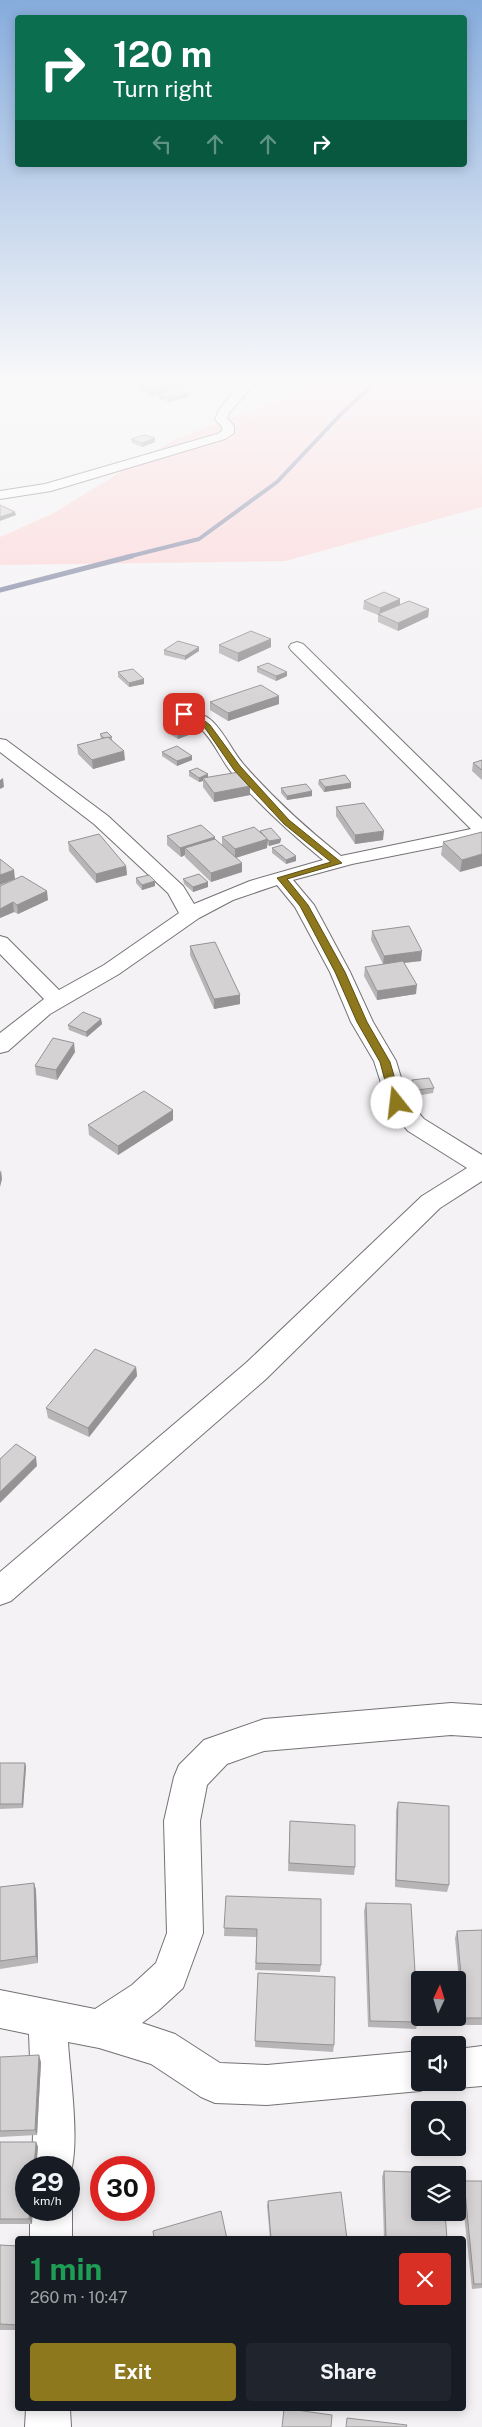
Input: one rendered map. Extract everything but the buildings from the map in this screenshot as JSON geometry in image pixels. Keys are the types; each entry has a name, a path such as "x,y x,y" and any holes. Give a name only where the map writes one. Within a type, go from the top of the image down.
{"street":[{"path":"297,647 482,830"},
{"path":"184,714 208,726 237,768 286,822 338,863"},
{"path":"0,744 101,820 176,890 190,916"},
{"path":"0,1046 24,1023 57,1000 96,980 190,916 224,897 281,878 338,863 482,830"},
{"path":"281,878 304,905 340,972 362,1022 385,1062 397,1103 416,1125 482,1166"},
{"path":"0,942 57,1000"},
{"path":"0,1591 256,1371 431,1202 482,1170"},
{"path":"99,2029 145,1998 170,1975 185,1934 182,1821 191,1777 216,1752 264,1735 451,1719 482,1721"},
{"path":"0,2009 99,2029 161,2048 215,2083 267,2084 411,2072"},
{"path":"47,2017 52,2156"},
{"path":"466,2067 482,2066"},
{"path":"51,2221 51,2236"},
{"path":"48,2411 48,2427"}],"shaded area":[{"path":"84,494 482,494 482,507 285,561 0,565 0,537 52,514"}],"waterway":[{"path":"127,557 199,539 260,494"},
{"path":"0,590 132,556"}],"route":[{"path":"184,714 208,726 237,768 286,822 338,863 281,878 304,905 340,972 362,1022 385,1062 397,1103"}]}
